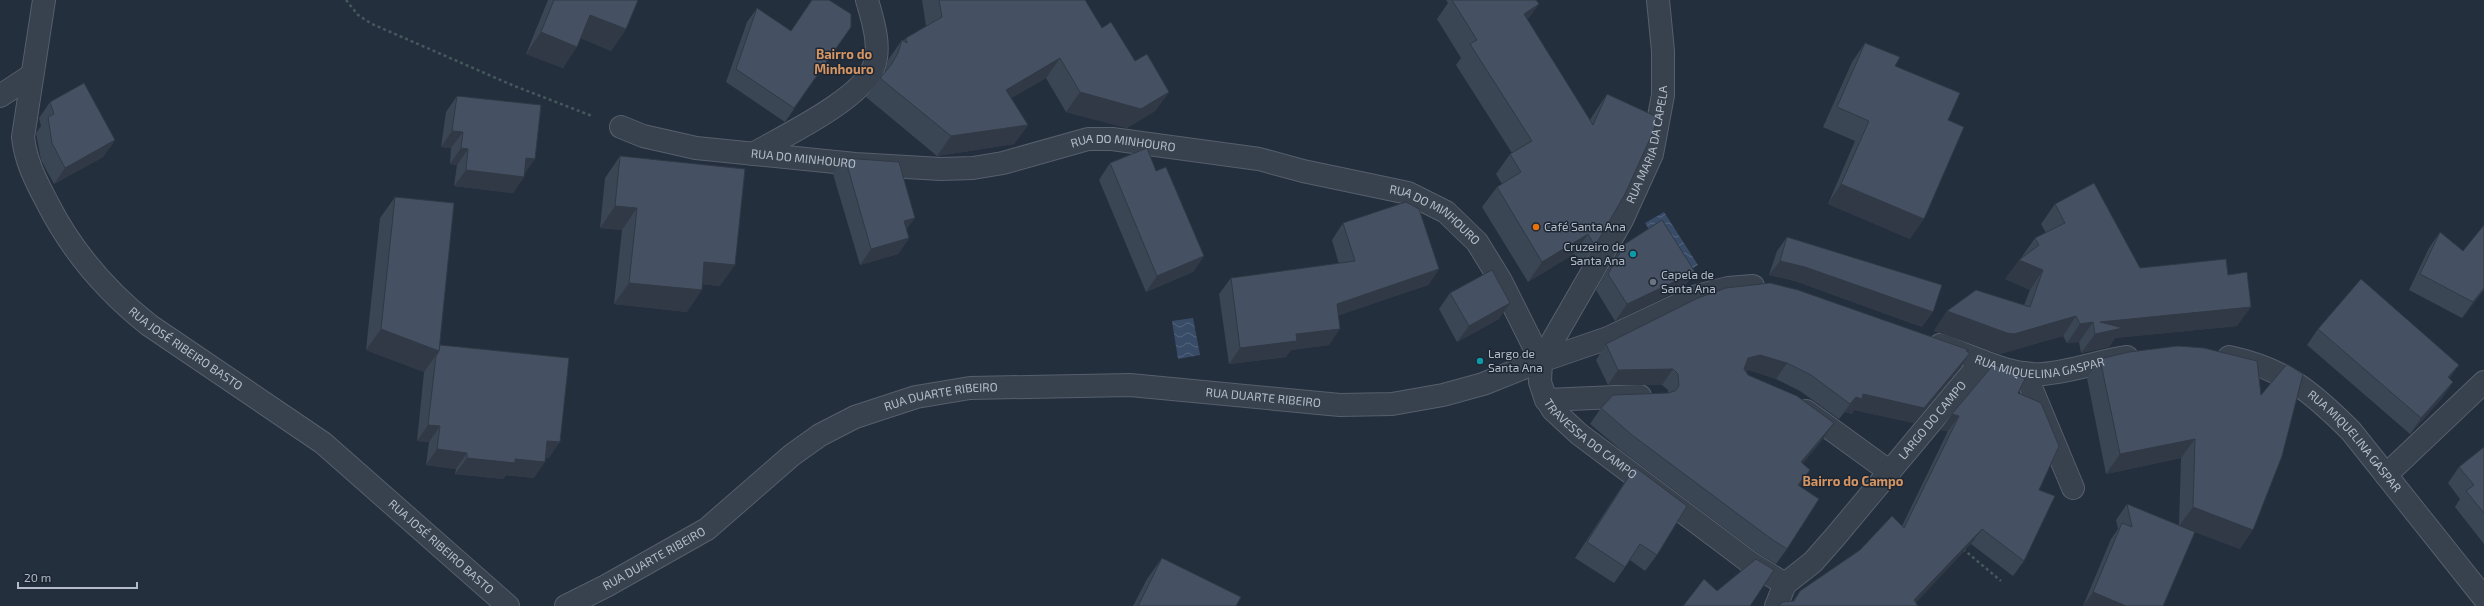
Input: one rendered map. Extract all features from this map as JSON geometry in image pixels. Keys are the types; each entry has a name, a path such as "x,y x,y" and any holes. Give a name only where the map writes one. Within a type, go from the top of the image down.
{"street":[{"name":"RUA JOSÉ RIBEIRO BASTO","path":"44,0 23,137 26,157 32,176 61,229 100,281 149,325 323,443 508,606"},
{"path":"753,154 846,99 863,85 872,70 876,53 874,27 867,0"},
{"name":"RUA MARIA DA CAPELA","path":"1541,361 1622,220 1652,154 1663,95 1663,51 1658,0"},
{"path":"0,96 32,75"},
{"name":"RUA DO MINHOURO","path":"621,127 684,146 855,164 973,168 1003,163 1088,139 1112,139 1259,159 1322,176 1408,194 1446,212 1477,242 1501,281 1541,361"},
{"path":"1541,361 1608,338 1682,302 1712,291 1744,286 1775,289"},
{"name":"RUA MIQUELINA GASPAR","path":"1919,337 1982,361 2025,373 2042,374 2146,354"},
{"name":"RUA MIQUELINA GASPAR","path":"2206,355 2250,362 2283,374 2331,411 2351,431 2484,598"},
{"name":"TRAVESSA DO CAMPO","path":"1541,361 1540,382 1546,400 1553,410 1579,434 1752,564 1785,584"},
{"name":"RUA DUARTE RIBEIRO","path":"566,606 606,586 707,529 792,455 820,435 855,417 916,397 970,388 1130,385 1340,405 1376,406 1427,399 1462,390 1541,361"},
{"name":"LARGO DO CAMPO","path":"1785,584 1813,562 1982,361"},
{"path":"2025,373 2073,488"},
{"path":"2386,475 2484,382"},
{"path":"1546,400 1657,396"},
{"path":"1788,398 1890,472"},
{"path":"1776,606 1785,584"}],"path":[{"path":"346,0 358,15 396,35 512,85 621,127"},
{"path":"1960,546 2001,581"}],"water":[{"path":"1664,212 1698,265 1679,277 1645,223"},
{"path":"1193,318 1200,355 1178,359 1172,321"}],"building":[{"path":"554,0 638,0 626,29 590,15 577,47 541,32"},
{"path":"812,0 829,0 851,14 851,27 794,108 736,69 757,8 791,31"},
{"path":"939,0 1085,0 1102,28 1111,22 1135,61 1147,54 1169,92 1141,109 1080,92 1060,58 1006,90 1028,125 951,136 880,78 891,65 898,53 902,40 907,43 906,38 942,17"},
{"path":"1452,0 1536,0 1539,4 1524,14 1593,125 1607,94 1657,117 1654,130 1625,194 1595,246 1588,234 1542,262 1497,187 1521,172 1510,154 1532,141 1470,44 1477,40"},
{"path":"1865,43 1900,57 1895,66 1960,93 1948,120 1964,127 1924,219 1841,184 1869,121 1837,107"},
{"path":"84,83 115,140 65,168 52,143 48,117 54,114 50,102"},
{"path":"457,96 541,105 535,159 526,158 524,177 466,170 468,149 461,148 463,132 452,131"},
{"path":"1147,148 1156,171 1166,167 1204,256 1157,276 1110,163"},
{"path":"620,156 745,169 735,265 704,262 702,290 629,283 637,208 615,206"},
{"path":"845,158 899,162 915,218 904,221 909,238 871,249"},
{"path":"2094,183 2140,268 2226,259 2228,275 2247,272 2251,307 2100,322 2123,328 2095,334 2093,322 2080,324 2076,316 2014,334 2007,333 1947,311 1976,290 2030,307 2043,270 2019,260 2039,245 2035,238 2065,223 2055,204"},
{"path":"395,197 454,203 439,351 381,329"},
{"path":"1406,202 1419,209 1439,269 1337,304 1340,329 1296,334 1297,341 1240,348 1231,278 1355,261 1343,223"},
{"path":"1662,220 1695,272 1627,304 1608,274 1625,244"},
{"path":"2484,225 2484,288 2473,302 2420,274 2440,232 2463,251"},
{"path":"1787,237 1942,285 1933,312 1805,267 1780,261"},
{"path":"1492,270 1510,303 1469,326 1450,293"},
{"path":"2361,279 2459,365 2448,377 2453,382 2421,418 2318,329"},
{"path":"1770,283 1798,290 1969,350 1966,351 1970,353 1924,408 1863,394 1862,399 1856,397 1850,404 1811,375 1787,363 1760,355 1748,358 1744,369 1748,375 1797,396 1834,423 1801,462 1810,470 1798,485 1819,499 1787,549 1770,538 1632,435 1601,408 1613,395 1668,393 1675,391 1679,386 1678,374 1673,369 1618,370 1606,344 1698,298 1726,288"},
{"path":"440,345 569,358 560,442 547,441 545,462 515,459 515,463 467,458 467,453 437,449 440,426 428,425 436,356"},
{"path":"2178,346 2204,348 2257,361 2261,395 2287,364 2303,374 2282,456 2253,530 2193,507 2195,439 2120,454 2100,359 2129,352"},
{"path":"1994,364 2025,379 2018,393 2041,403 2059,446 2039,490 2055,496 2024,561 1982,529 1914,600 1918,606 1778,606 1783,602 1794,601 1800,591 1860,550 1892,516 1904,528 1959,416 1952,414"},
{"path":"2484,447 2484,513 2466,491 2474,485 2459,467"},
{"path":"1635,467 1687,506 1657,555 1640,544 1625,567 1587,542"},
{"path":"2127,504 2195,532 2163,606 2126,606 2093,592 2122,523 2132,527"},
{"path":"1162,558 1241,597 1236,606 1138,606"},
{"path":"1756,559 1774,570 1750,606 1683,606 1704,579 1717,591"}],"place":[{"name":"Café Santa Ana","path":"1536,227"},
{"name":"Cruzeiro de Santa Ana","path":"1633,254"},
{"name":"Capela de Santa Ana","path":"1653,282"},
{"name":"Largo de Santa Ana","path":"1480,361"}],"district":[{"name":"Bairro do Minhouro","path":"844,62"},
{"name":"Bairro do Campo","path":"1853,481"}]}
